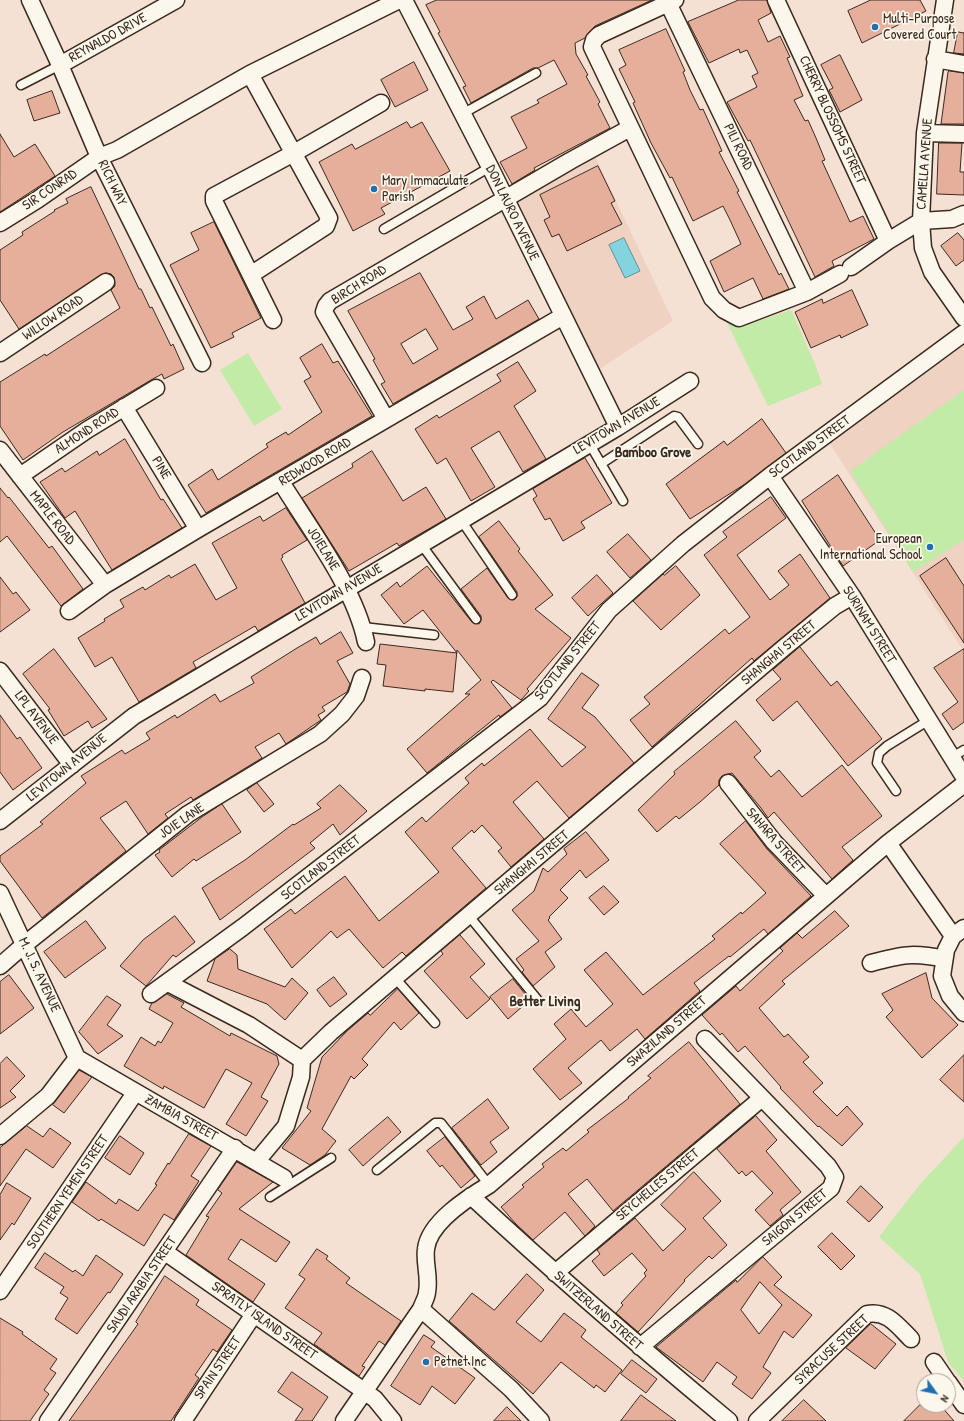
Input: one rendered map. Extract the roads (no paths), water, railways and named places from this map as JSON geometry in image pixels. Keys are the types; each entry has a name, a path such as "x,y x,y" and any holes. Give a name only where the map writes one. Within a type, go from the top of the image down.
{"street":[{"name":"RICH WAY","path":"30,0 60,65 99,157 202,363"},
{"name":"REYNALDO DRIVE","path":"60,65 176,0"},
{"name":"SIR CONRAD","path":"0,223 37,200 99,157 117,150 250,74 399,0"},
{"name":"DON LAURO AVENUE","path":"404,0 490,167 618,427"},
{"name":"CHERRY BLOSSOMS STREET","path":"776,0 888,241"},
{"name":"CAMELLA AVENUE","path":"945,0 925,133 921,221 923,248 932,272 964,318"},
{"path":"672,1 599,35 594,40 592,47 712,298 724,310 740,318 807,292 846,271 888,241 921,221 952,219 964,214"},
{"name":"PILI ROAD","path":"672,1 807,292"},
{"path":"935,59 964,64"},
{"path":"250,74 329,218 326,226 252,274"},
{"path":"274,320 214,201 214,196 294,153 381,103"},
{"path":"505,199 630,128"},
{"path":"925,133 964,134"},
{"name":"BIRCH ROAD","path":"386,419 324,312 326,306 330,301 505,199"},
{"name":"WILLOW ROAD","path":"0,353 106,282"},
{"name":"REDWOOD ROAD","path":"68,610 104,585 198,529 281,482 563,316"},
{"name":"SCOTLAND STREET","path":"152,994 243,928 540,698 609,610 683,544 770,476 964,334"},
{"name":"LEVITOWN AVENUE","path":"0,820 72,766 106,736 134,716 618,427 690,381"},
{"name":"ALMOND ROAD","path":"20,476 88,430 156,388"},
{"name":"PINE","path":"124,407 198,529"},
{"name":"MAPLE ROAD","path":"0,450 104,585"},
{"name":"SURINAM STREET","path":"770,476 852,596 929,720 958,754 964,777"},
{"name":"JOIELANE","path":"281,482 347,588 365,634"},
{"name":"SHANGHAI STREET","path":"302,1060 331,1032 792,641 835,606 852,596"},
{"name":"LPL AVENUE","path":"0,671 72,766"},
{"name":"JOIE LANE","path":"0,966 24,945 188,814 320,734 342,714 356,696 362,678"},
{"name":"SAHARA STREET","path":"728,783 774,842 826,896"},
{"name":"SWAZILAND STREET","path":"344,1421 421,1309 427,1293 426,1248 428,1241 446,1216 471,1196 490,1185 826,896 888,844 964,784"},
{"path":"888,844 959,932 946,950 942,976 950,996 964,1013"},
{"name":"M. J. S. AVENUE","path":"0,893 77,1058"},
{"path":"871,963 903,954 922,954 944,960"},
{"path":"168,982 249,1025 302,1060 301,1077 286,1126 257,1161"},
{"name":"SAIGON STREET","path":"640,1347 831,1188 834,1182 835,1177 832,1171 704,1039"},
{"path":"0,1136 48,1096 77,1058"},
{"name":"ZAMBIA STREET","path":"77,1058 135,1093 288,1180"},
{"name":"SOUTHERN YEMEN STREET","path":"0,1290 135,1093"},
{"name":"SEYCHELLES STREET","path":"555,1273 762,1098"},
{"name":"SAUDI ARABIA STREET","path":"48,1421 165,1252 234,1148"},
{"name":"SWITZERLAND STREET","path":"471,1196 555,1273 640,1347 729,1421"},
{"name":"SPRATLY ISLAND STREET","path":"165,1252 364,1391"},
{"path":"421,1309 511,1389 541,1421"},
{"name":"SYRACUSE STREET","path":"758,1421 867,1314 879,1313 890,1318 911,1339"},
{"name":"SPAIN STREET","path":"183,1421 254,1314"},
{"path":"934,1362 942,1373"},
{"path":"364,1391 378,1403 393,1421"},
{"path":"956,1394 964,1405"}],"lane":[{"path":"21,85 60,65"},
{"path":"462,114 536,73"},
{"path":"384,228 490,167"},
{"path":"601,464 674,416 678,417 698,444"},
{"path":"589,443 623,501"},
{"path":"461,520 512,595"},
{"path":"421,544 476,619"},
{"path":"365,634 434,635"},
{"path":"896,791 877,763 879,753 887,746 929,720"},
{"path":"469,916 537,999"},
{"path":"395,978 435,1023"},
{"path":"377,1170 438,1122 441,1123 490,1185"},
{"path":"270,1197 288,1180 331,1158"}],"water":[{"path":"624,238 640,271 625,278 609,245"}],"place":[{"name":"Multi-Purpose Covered Court","path":"875,27"},
{"name":"Mary Immaculate Parish","path":"374,189"},
{"name":"European International School","path":"930,547"},
{"name":"Petnet Inc","path":"426,1362"}],"district":[{"name":"Bamboo Grove","path":"653,453"},
{"name":"Better Living","path":"545,1002"}]}
